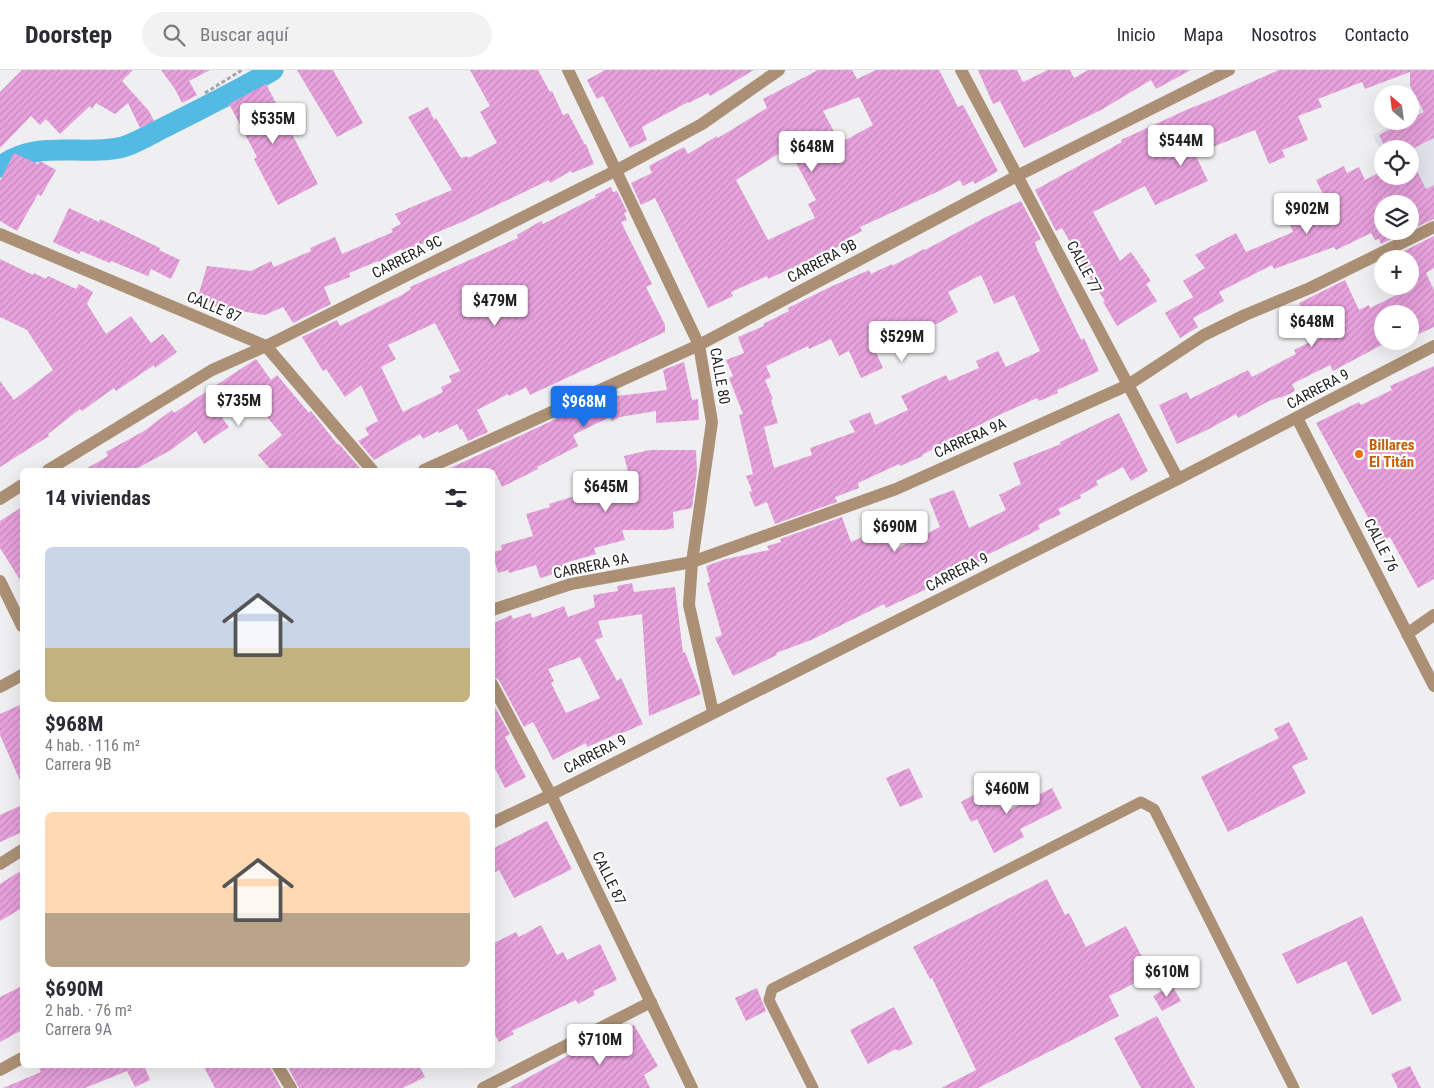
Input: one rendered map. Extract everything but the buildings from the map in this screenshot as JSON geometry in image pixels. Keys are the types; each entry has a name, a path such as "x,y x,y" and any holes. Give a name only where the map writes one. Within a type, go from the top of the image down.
{"street":[{"name":"CALLE 80","path":"568,70 699,345 712,422 692,562 689,605 713,712"},
{"name":"CARRERA 9C","path":"51,468 212,370 266,346 617,170 702,124 779,70"},
{"name":"CALLE 77","path":"961,70 1178,479"},
{"name":"CARRERA 9B","path":"428,468 699,345 1016,176 1229,70"},
{"name":"CARRERA 9A","path":"495,609 571,584 692,562 896,490 1128,385 1204,335 1310,288 1434,227"},
{"name":"CALLE 87","path":"0,234 266,346 370,468"},
{"name":"CARRERA 9","path":"495,822 1178,479 1434,346"},
{"name":"CALLE 76","path":"1297,418 1434,686"},
{"path":"0,499 20,486"},
{"path":"0,581 20,622"},
{"path":"1407,634 1434,615"},
{"path":"0,687 20,677"},
{"name":"CALLE 87","path":"495,690 551,794 692,1088"},
{"path":"0,864 20,851"},
{"path":"483,1088 651,1002"},
{"path":"0,1070 20,1059"},
{"path":"278,1068 291,1088"}],"lane":[{"path":"813,1088 769,1000 772,989 1140,802 1154,809 1294,1088"}],"path":[{"path":"205,93 242,70"}],"shaded area":[{"path":"1434,102 1434,214 1416,185 1419,185 1419,140 1375,140 1373,135 1382,130 1419,130 1419,110"}],"waterway":[{"path":"0,167 14,158 29,153 60,150 107,150 129,145 223,98 273,70"}],"place":[{"name":"Billares El Titán","path":"1359,454"}]}
